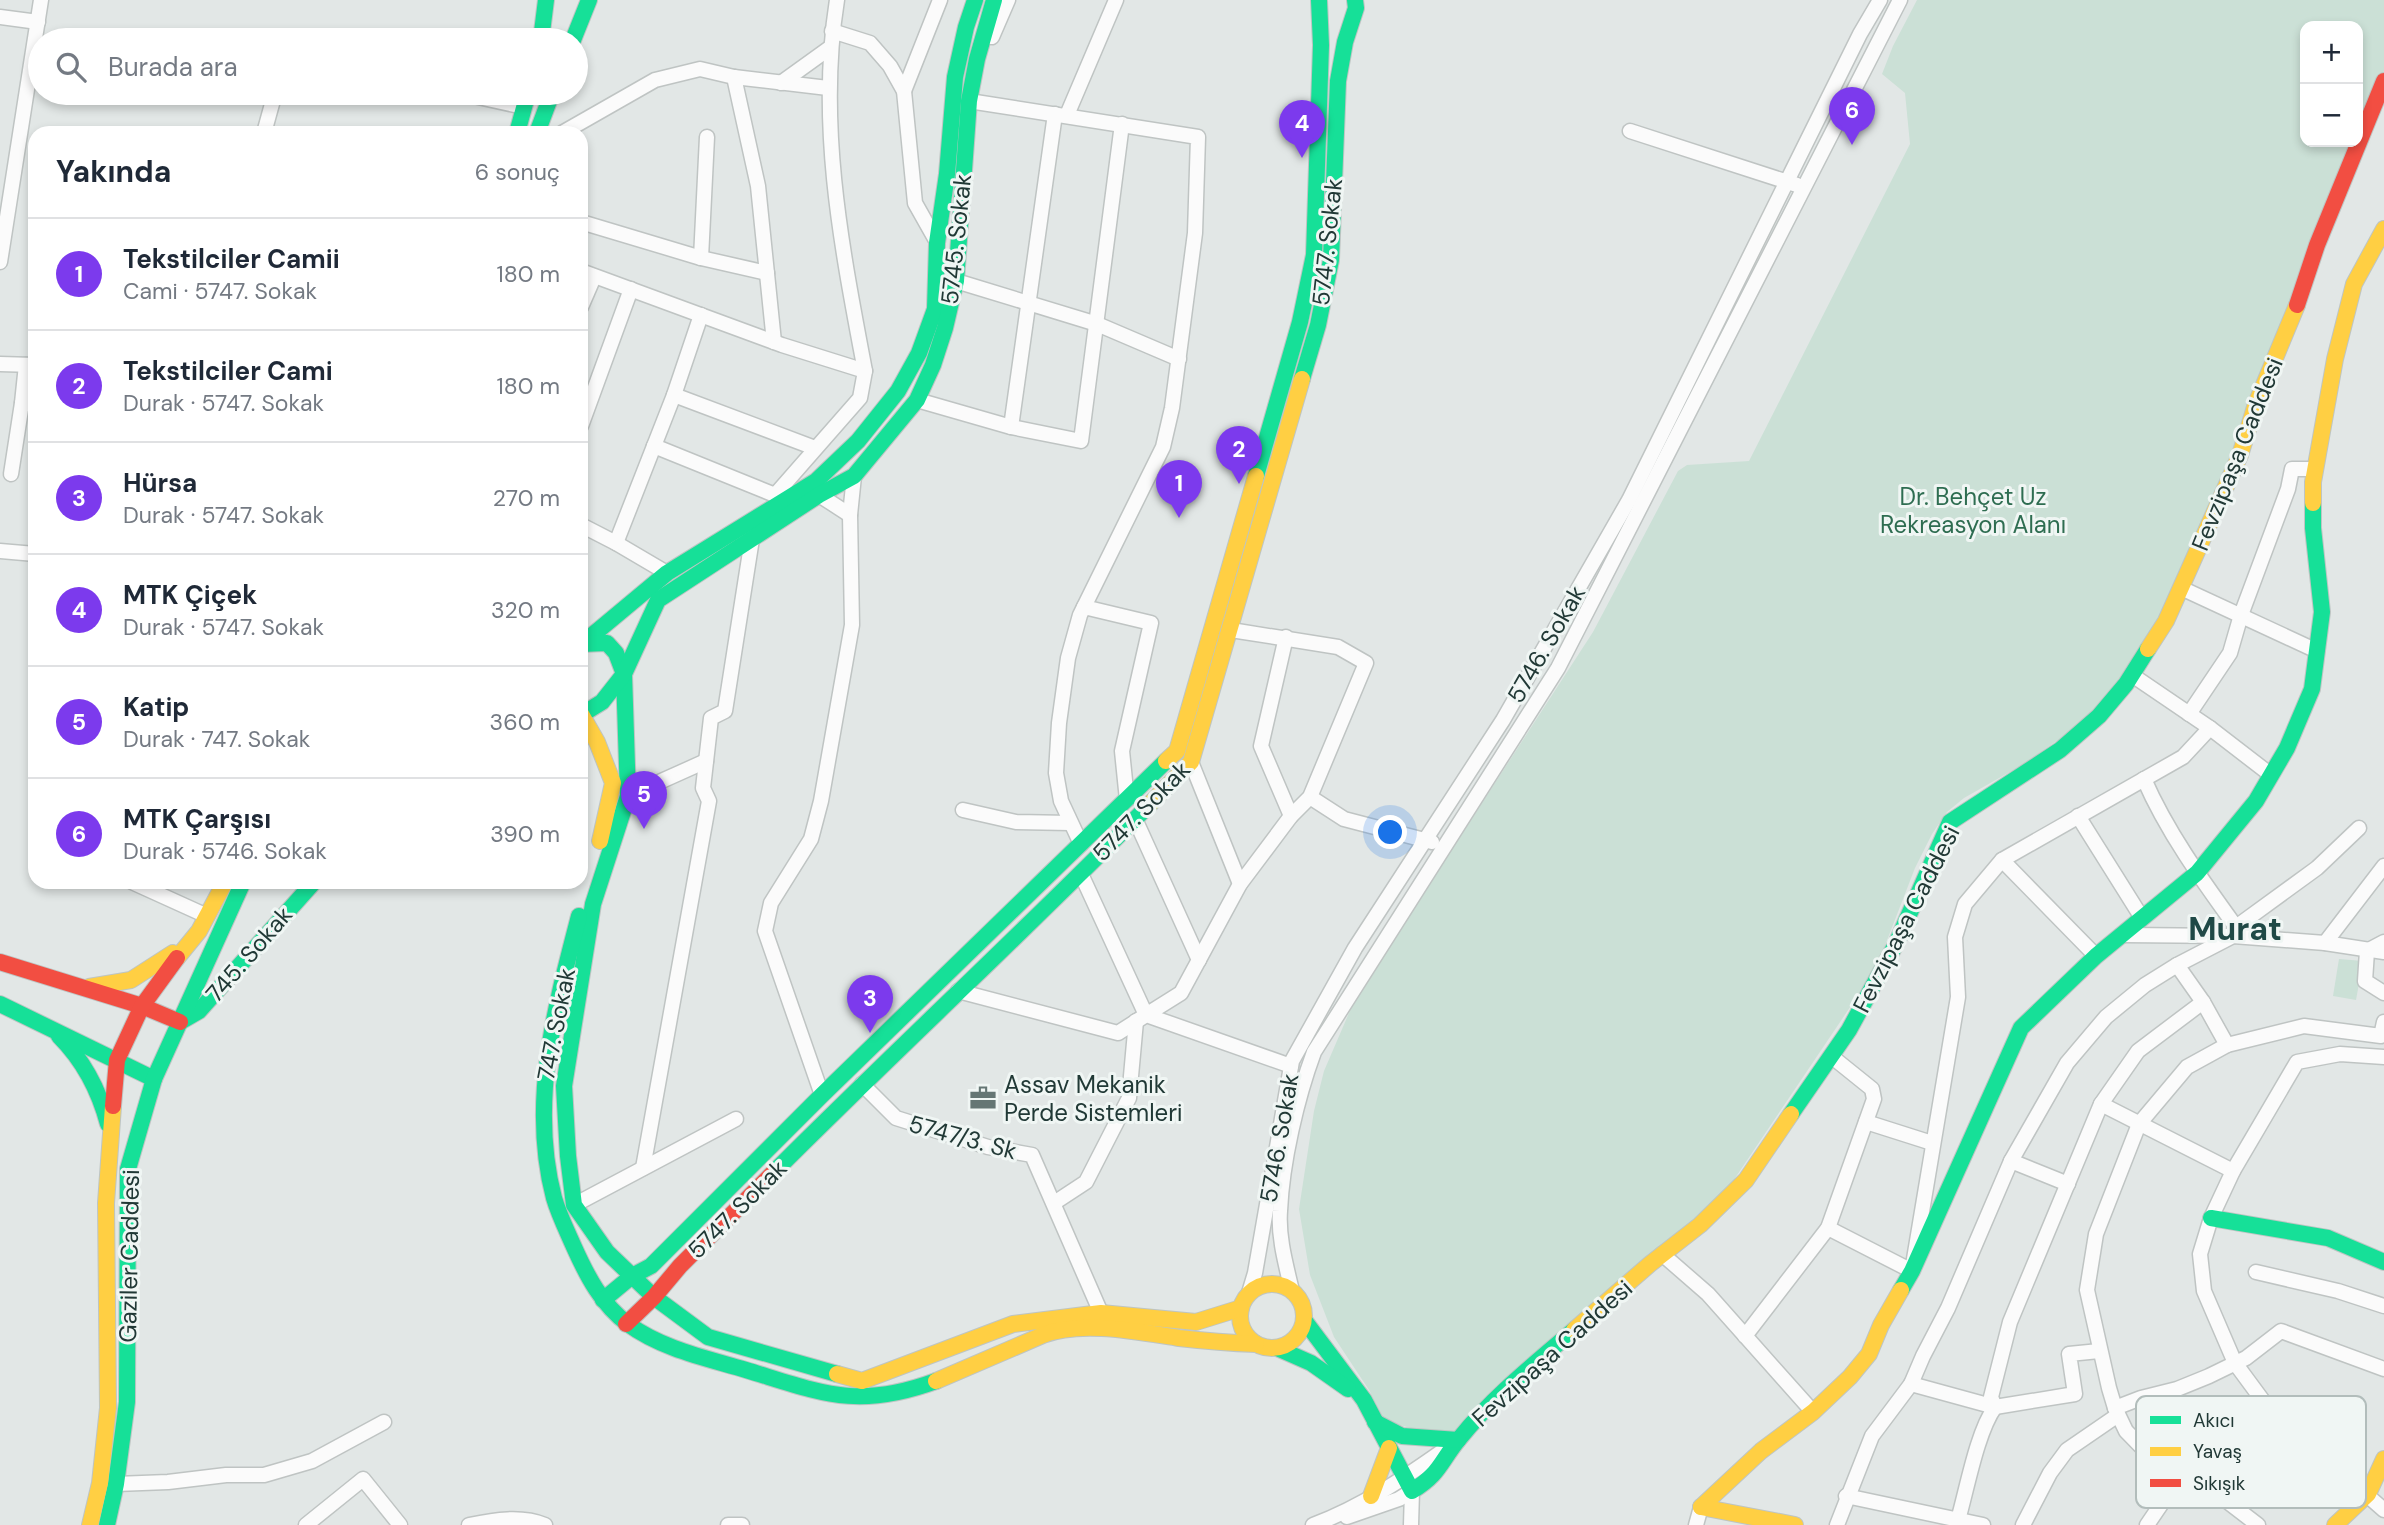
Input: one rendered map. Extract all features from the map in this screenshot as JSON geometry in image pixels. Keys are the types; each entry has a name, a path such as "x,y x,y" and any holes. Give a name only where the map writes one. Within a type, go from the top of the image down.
{"main road":[{"path":"542,28 546,0"},
{"path":"578,28 589,0"},
{"name":"5745. Sokak","path":"588,639 667,573 777,498 816,481 858,441 898,391 919,353 935,309 937,243 947,174 955,77 975,0"},
{"name":"5745. Sokak","path":"624,674 658,600 819,495 854,476 917,400 941,340 956,281 970,101 977,59 994,0"},
{"name":"5747. Sokak","path":"603,1300 632,1276 651,1266 822,1095 1177,751 1300,322 1314,255 1321,45 1319,0"},
{"name":"5747. Sokak","path":"626,1324 680,1266 862,1084 1081,874 1191,762 1318,326 1331,260 1338,80 1345,43 1356,8 1355,0"},
{"name":"Fevzipaşa Caddesi","path":"1408,1484 1428,1481 1444,1463 1458,1440 1517,1380 1662,1254 1700,1225 1746,1180 1849,1030 1896,944 1950,822 2060,750 2099,716 2132,675 2166,621 2241,455 2256,404 2384,81"},
{"path":"519,126 525,105"},
{"path":"540,126 548,105"},
{"path":"1701,1507 1761,1451 1813,1412 1850,1377 1869,1354 1881,1325 1912,1271 2021,1028 2096,956 2197,873 2256,801 2287,748 2312,690 2322,612 2313,528 2313,482 2335,359 2354,284 2384,229"},
{"path":"588,644 607,643 616,653 624,674 601,702 588,710"},
{"name":"747. Sokak","path":"624,674 628,796 593,904 564,1086 574,1205 607,1252 654,1297 708,1336 862,1381 1013,1324 1101,1313 1196,1322 1245,1301"},
{"name":"747. Sokak","path":"588,726 613,783 588,888"},
{"path":"117,1060 142,1006 199,931 221,889"},
{"name":"Gaziler Caddesi","path":"107,1525 116,1484 127,1402 128,1169 154,1079 240,889"},
{"name":"745. Sokak","path":"180,1022 199,1011 307,889"},
{"name":"747. Sokak","path":"588,889 547,1042 542,1103 544,1144 554,1198 577,1253 603,1300 626,1324 706,1359 833,1394 866,1398 932,1384 1055,1330 1100,1329 1256,1345"},
{"path":"80,988 131,980 164,961 199,931"},
{"path":"0,962 142,1006 180,1022"},
{"path":"0,1004 154,1079"},
{"path":"47,1025 66,1042 93,1081 107,1119 111,1141"},
{"name":"Gaziler Caddesi","path":"90,1525 100,1483 108,1408 106,1203 117,1060"},
{"path":"2211,1218 2328,1238 2384,1262"},
{"path":"1277,1349 1295,1339 1304,1320 1304,1309 1292,1291 1284,1286 1266,1284 1245,1301 1240,1318 1242,1329 1248,1338 1256,1345 1277,1349 1311,1363 1364,1400"},
{"path":"1304,1320 1364,1400 1408,1484"},
{"path":"1376,1422 1402,1436 1458,1440"},
{"path":"1371,1496 1389,1448"},
{"path":"2368,1494 2384,1459"},
{"path":"1701,1507 1795,1525"},
{"path":"2334,1525 2353,1508"}],"street":[{"path":"38,28 41,0"},
{"path":"654,446 777,498 815,448 860,398 865,371 848,280 832,167 828,88 837,0"},
{"path":"904,91 940,0"},
{"path":"977,59 984,54 1008,0"},
{"path":"1012,427 1029,303 1061,115 1116,0"},
{"name":"5746. Sokak","path":"1245,1301 1255,1273 1291,1066 1355,947 1503,720 1629,500 1860,34 1880,0"},
{"name":"5746. Sokak","path":"1292,1291 1282,1245 1279,1211 1305,1077 1314,1052 1558,668 1900,0"},
{"path":"0,17 38,22"},
{"path":"832,31 870,43 890,66 904,91 915,203 937,243"},
{"path":"781,83 831,47"},
{"path":"574,126 655,80 700,69 734,77 828,88"},
{"path":"734,77 758,186 774,342"},
{"path":"0,262 6,180 28,84"},
{"path":"970,101 1198,137 1195,233 1172,408 1163,447 1084,607 1068,658 1059,723 1056,773 1061,801 1081,844"},
{"path":"266,126 272,105"},
{"path":"917,400 1012,427 1081,441 1122,124"},
{"path":"1630,131 1805,187"},
{"path":"701,257 707,137"},
{"path":"588,224 767,273"},
{"path":"588,274 774,342 865,371"},
{"path":"956,281 1097,324 1179,359"},
{"path":"588,407 631,289"},
{"path":"616,543 674,395 701,315"},
{"path":"0,364 28,365"},
{"path":"674,395 815,448"},
{"path":"11,474 28,404"},
{"path":"2189,714 2230,653 2241,615 2288,489 2292,469 2315,469"},
{"path":"822,1095 765,931 771,903 811,839 821,801 852,625 850,515 854,476"},
{"path":"819,495 850,515"},
{"path":"588,529 667,573"},
{"path":"643,1168 709,801 703,788 711,718 725,711 752,539"},
{"path":"0,551 28,553"},
{"path":"2181,588 2317,651"},
{"path":"1084,607 1151,623 1122,751 1127,800"},
{"path":"958,991 1118,1033 1181,993 1240,884 1291,816 1310,797 1366,663 1338,647 1231,629"},
{"path":"1286,637 1261,746 1291,816"},
{"path":"2132,675 2210,728 2271,775"},
{"path":"1828,1228 1912,1271 1958,997 1955,937 1965,904 2002,860 2183,757 2210,728"},
{"path":"628,796 706,761"},
{"path":"1191,762 1240,884"},
{"path":"2144,779 2153,802 2235,931"},
{"path":"1310,797 1344,819 1425,839 1444,848"},
{"path":"963,810 1016,822 1070,823"},
{"path":"2078,816 2141,918"},
{"path":"1135,819 1199,960"},
{"path":"1837,1525 1846,1496 1872,1436 1911,1384 1948,1308 2011,1161 2067,1063 2106,1017 2177,965 2235,931 2317,868 2359,828"},
{"path":"2002,860 2096,956"},
{"path":"2325,943 2384,866"},
{"path":"1054,1203 1086,1182 1129,1098 1141,1018 1081,874"},
{"path":"147,889 207,916"},
{"path":"2124,935 2235,931 2384,952"},
{"path":"2367,951 2384,942"},
{"path":"2367,951 2365,981 2384,993"},
{"path":"2177,965 2227,1045"},
{"path":"1995,1407 1991,1397 2010,1322 2101,1104 2138,1051 2203,1003"},
{"path":"1141,1018 1291,1066"},
{"path":"2136,1442 2126,1431 2116,1412 2099,1351 2087,1290 2096,1234 2139,1124 2187,1067 2227,1045 2304,1026 2381,1036 2384,1022"},
{"path":"2259,1396 2235,1363 2204,1291 2200,1254 2211,1218 2234,1171 2297,1062 2340,1054 2384,1057"},
{"path":"1745,1336 1828,1228 1874,1100 1874,1092 1831,1056"},
{"name":"5747/3. Sk","path":"862,1084 896,1118 988,1147 1032,1155 1101,1313"},
{"path":"2101,1104 2234,1171"},
{"path":"574,1205 736,1119"},
{"path":"1866,1122 1932,1143"},
{"path":"2011,1161 2068,1184"},
{"path":"1662,1254 1708,1294 1813,1412"},
{"path":"2256,1272 2337,1291 2384,1306"},
{"path":"2149,1396 2177,1389 2235,1363 2259,1350 2281,1331 2384,1370"},
{"path":"1911,1384 1995,1407 2075,1394 2069,1354 2099,1351"},
{"path":"2023,1525 2050,1473 2067,1450 2116,1412 2136,1401"},
{"path":"1958,1520 1989,1415 1995,1407"},
{"path":"116,1484 168,1482 226,1475 264,1475 312,1461 384,1422"},
{"path":"306,1525 363,1479 400,1525"},
{"path":"1317,1523 1371,1496 1408,1484"},
{"path":"1317,1523 1352,1516 1399,1499 1408,1484"},
{"path":"1408,1484 1410,1525"},
{"path":"2368,1494 2384,1510"},
{"path":"1846,1496 1983,1525"},
{"path":"1696,1525 1701,1507"},
{"path":"2147,1525 2159,1508"},
{"path":"2236,1508 2258,1525"},
{"path":"469,1525 497,1519 531,1520 545,1525"},
{"path":"728,1525 741,1525"}],"green space":[{"name":"Dr. Behçet Uz Rekreasyon Alanı","path":"1917,0 2384,0 2384,71 2363,120 2363,21 2300,21 2300,147 2351,147 2166,621 2097,713 2022,765 1964,798 1947,812 1932,834 1915,868 1879,961 1869,979 1727,1190 1451,1439 1385,1421 1369,1390 1334,1337 1310,1275 1299,1209 1314,1111 1324,1071 1352,1006 1593,632 1678,471 1687,465 1749,461 1910,144 1905,93 1882,74"},
{"path":"2339,959 2363,961 2356,1000 2333,996"}],"traffic: fast":[{"path":"542,28 546,0"},
{"path":"578,28 589,0"},
{"path":"588,639 667,573 816,481 858,441 898,391 919,353 935,309 937,243 947,174 955,77 975,0"},
{"path":"588,711 602,702 624,674 658,600 819,495 854,476 917,400 933,365 956,281 969,101 977,59 994,0"},
{"path":"1256,476 1300,322 1314,255 1321,45 1319,0"},
{"path":"1302,379 1318,325 1331,260 1338,81 1345,42 1356,8 1355,0"},
{"path":"519,126 525,105"},
{"path":"540,126 548,105"},
{"path":"1901,1290 2021,1028 2096,956 2197,873 2256,801 2287,748 2312,689 2322,612 2313,503"},
{"path":"588,644 607,643 616,653 624,674 628,796 593,904 564,1086 574,1205 607,1252 654,1297 708,1337 837,1374"},
{"path":"1791,1114 1849,1030 1896,944 1950,822 2060,750 2099,716 2126,684 2148,649"},
{"path":"603,1300 632,1276 651,1266 822,1095 1166,761"},
{"path":"774,1172 1151,803"},
{"path":"107,1525 116,1484 127,1402 128,1169 154,1079 240,889"},
{"path":"180,1022 199,1011 308,889"},
{"path":"579,916 561,986 548,1056 544,1127 547,1162 556,1204 584,1269 603,1299 628,1324 655,1340 700,1357 797,1386 840,1395 861,1396 884,1395 936,1381"},
{"path":"0,1004 154,1079"},
{"path":"59,1036 90,1077 108,1124"},
{"path":"2211,1218 2328,1238 2384,1262"},
{"path":"1304,1320 1364,1400 1412,1491 1434,1473 1459,1439 1499,1395 1574,1330"},
{"path":"1277,1348 1311,1363 1348,1389"},
{"path":"1375,1422 1402,1436 1458,1440"}],"traffic: slow":[{"path":"2313,503 2313,482 2335,359 2354,284 2384,229"},
{"path":"2148,649 2166,621 2240,455 2256,404 2297,305"},
{"path":"1151,803 1191,762 1302,379"},
{"path":"1166,761 1177,751 1256,476"},
{"path":"588,726 613,783 600,841"},
{"path":"177,958 199,931 221,889"},
{"path":"89,987 131,980 173,953"},
{"path":"90,1525 100,1483 108,1408 106,1203 113,1106"},
{"path":"1574,1330 1700,1225 1746,1180 1791,1114"},
{"path":"1266,1284 1278,1284 1295,1293 1302,1304 1304,1316 1302,1328 1295,1339 1278,1348 1266,1348 1254,1343 1245,1334 1240,1322 1240,1310 1245,1298 1254,1289 1266,1284"},
{"path":"1701,1507 1761,1451 1813,1412 1850,1377 1869,1354 1881,1325 1901,1290"},
{"path":"837,1374 862,1381 1013,1324 1101,1313 1196,1322 1241,1308"},
{"path":"936,1381 1043,1335 1075,1328 1128,1330 1189,1339 1256,1344"},
{"path":"1371,1496 1389,1448"},
{"path":"2366,1496 2384,1459"},
{"path":"1701,1507 1795,1525"},
{"path":"2335,1525 2353,1508"}],"traffic: jam":[{"path":"2297,305 2317,245 2384,81"},
{"path":"113,1106 117,1060 142,1006 177,958"},
{"path":"0,962 142,1006 180,1022"},
{"path":"626,1324 774,1172"}],"place":[{"name":"MTK Çarşısı","path":"1852,145"},
{"name":"MTK Çiçek","path":"1302,158"},
{"name":"Tekstilciler Cami","path":"1239,484"},
{"name":"Tekstilciler Camii","path":"1179,518"},
{"name":"Katip","path":"644,829"},
{"name":"Hürsa","path":"870,1033"},
{"name":"Assav Mekanik Perde Sistemleri","path":"983,1098"}],"district":[{"name":"Murat","path":"2235,929"}]}
